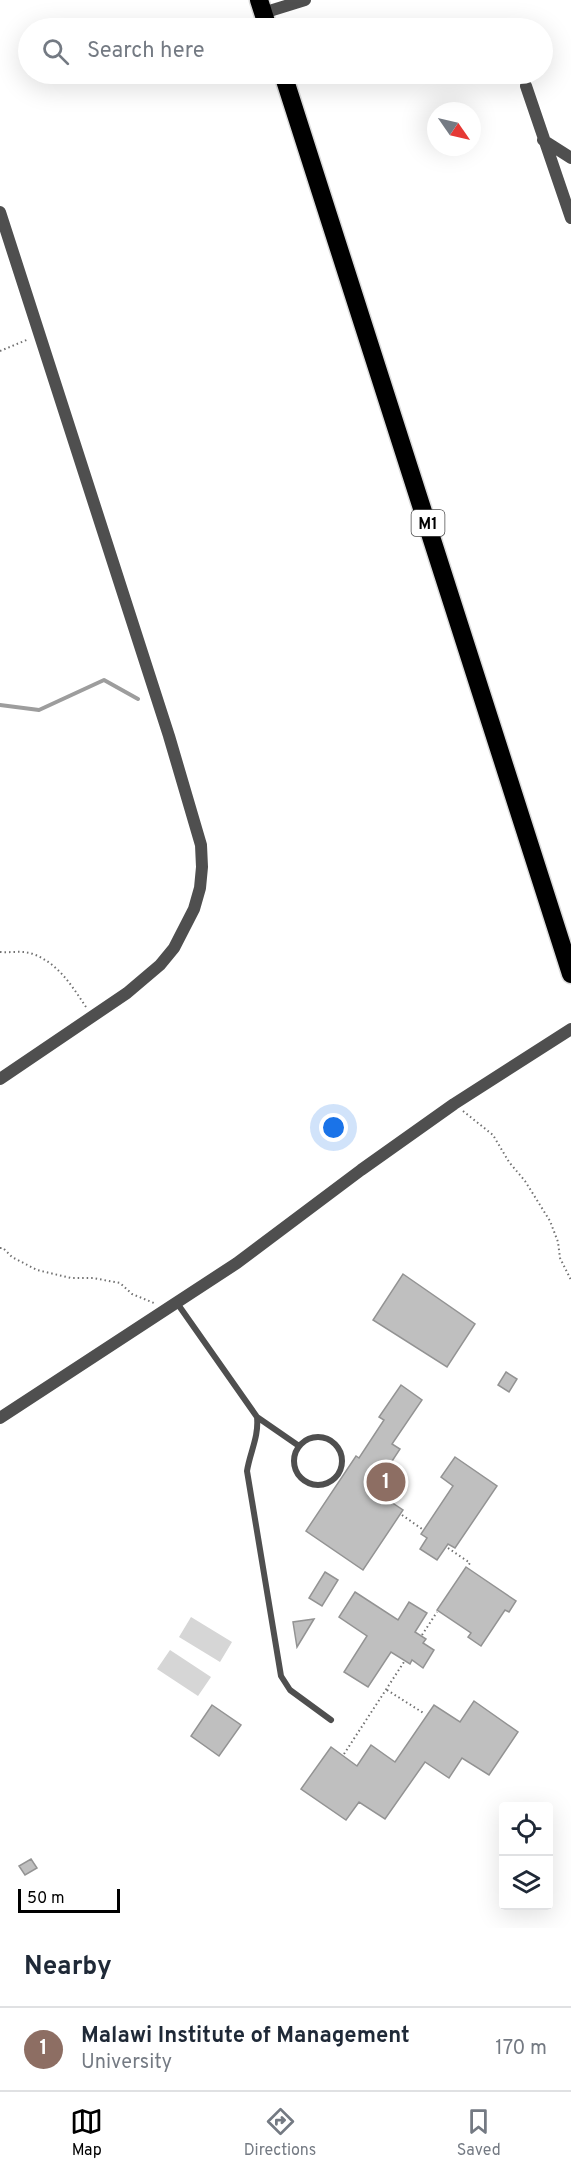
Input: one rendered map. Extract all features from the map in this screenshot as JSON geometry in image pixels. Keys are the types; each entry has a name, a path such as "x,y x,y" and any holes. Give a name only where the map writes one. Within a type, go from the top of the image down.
{"highway":[{"name":"M1","path":"286,84 571,974"}],"street":[{"path":"263,14 305,0"},
{"path":"526,86 571,218"},
{"path":"543,140 571,158"},
{"path":"0,212 169,736 201,845 202,867 200,888 194,909 174,948 145,980 0,1079"},
{"path":"0,1418 237,1263 454,1104 571,1029"}],"lane":[{"path":"176,1302 257,1417 299,1446"},
{"path":"257,1417 258,1431 249,1458 248,1471 281,1676 290,1690 331,1720"},
{"path":"314,1437 330,1439 336,1444 342,1460 337,1476 324,1485 302,1480 294,1467 293,1459 299,1446 305,1440 314,1437"}],"path":[{"path":"0,351 40,335"},
{"path":"0,952 32,954 47,961 59,970 93,1017"},
{"path":"454,1104 493,1135 509,1162 525,1181 550,1221 558,1242 560,1258 571,1280"},
{"path":"0,1248 12,1257 53,1275 120,1283 132,1294 154,1303 163,1311"},
{"path":"402,1515 422,1529"},
{"path":"448,1548 470,1563 468,1566"},
{"path":"422,1635 437,1612"},
{"path":"344,1754 404,1662"},
{"path":"386,1689 425,1714"}],"shaded area":[{"path":"191,1617 232,1642 220,1662 179,1637"},
{"path":"170,1650 211,1677 198,1696 157,1669"}],"building":[{"path":"403,1274 475,1324 447,1367 373,1320"},
{"path":"506,1372 517,1379 509,1392 498,1385"},
{"path":"401,1385 422,1400 392,1444 400,1449 373,1490 403,1510 363,1570 306,1531 356,1456 359,1458 384,1420 379,1417"},
{"path":"455,1457 497,1486 455,1548 448,1544 437,1560 420,1549 427,1538 421,1534 453,1486 441,1477"},
{"path":"466,1567 516,1601 509,1612 505,1610 481,1646 468,1637 471,1633 437,1610"},
{"path":"325,1572 338,1580 322,1606 309,1598"},
{"path":"355,1592 398,1620 409,1602 427,1613 415,1632 426,1639 423,1643 434,1650 423,1668 412,1660 410,1664 391,1652 368,1687 344,1672 367,1636 339,1617"},
{"path":"314,1619 297,1647 293,1622"},
{"path":"474,1701 518,1732 489,1775 462,1758 449,1778 425,1762 385,1819 359,1802 346,1820 301,1789 331,1747 357,1766 371,1745 395,1762 434,1705 460,1722"},
{"path":"212,1705 241,1725 219,1756 191,1736"},
{"path":"31,1859 37,1868 25,1875 19,1866"}],"waterway":[{"path":"0,705 39,710 104,680 138,699"}],"place":[{"name":"Malawi Institute of Management","path":"386,1482"}]}
